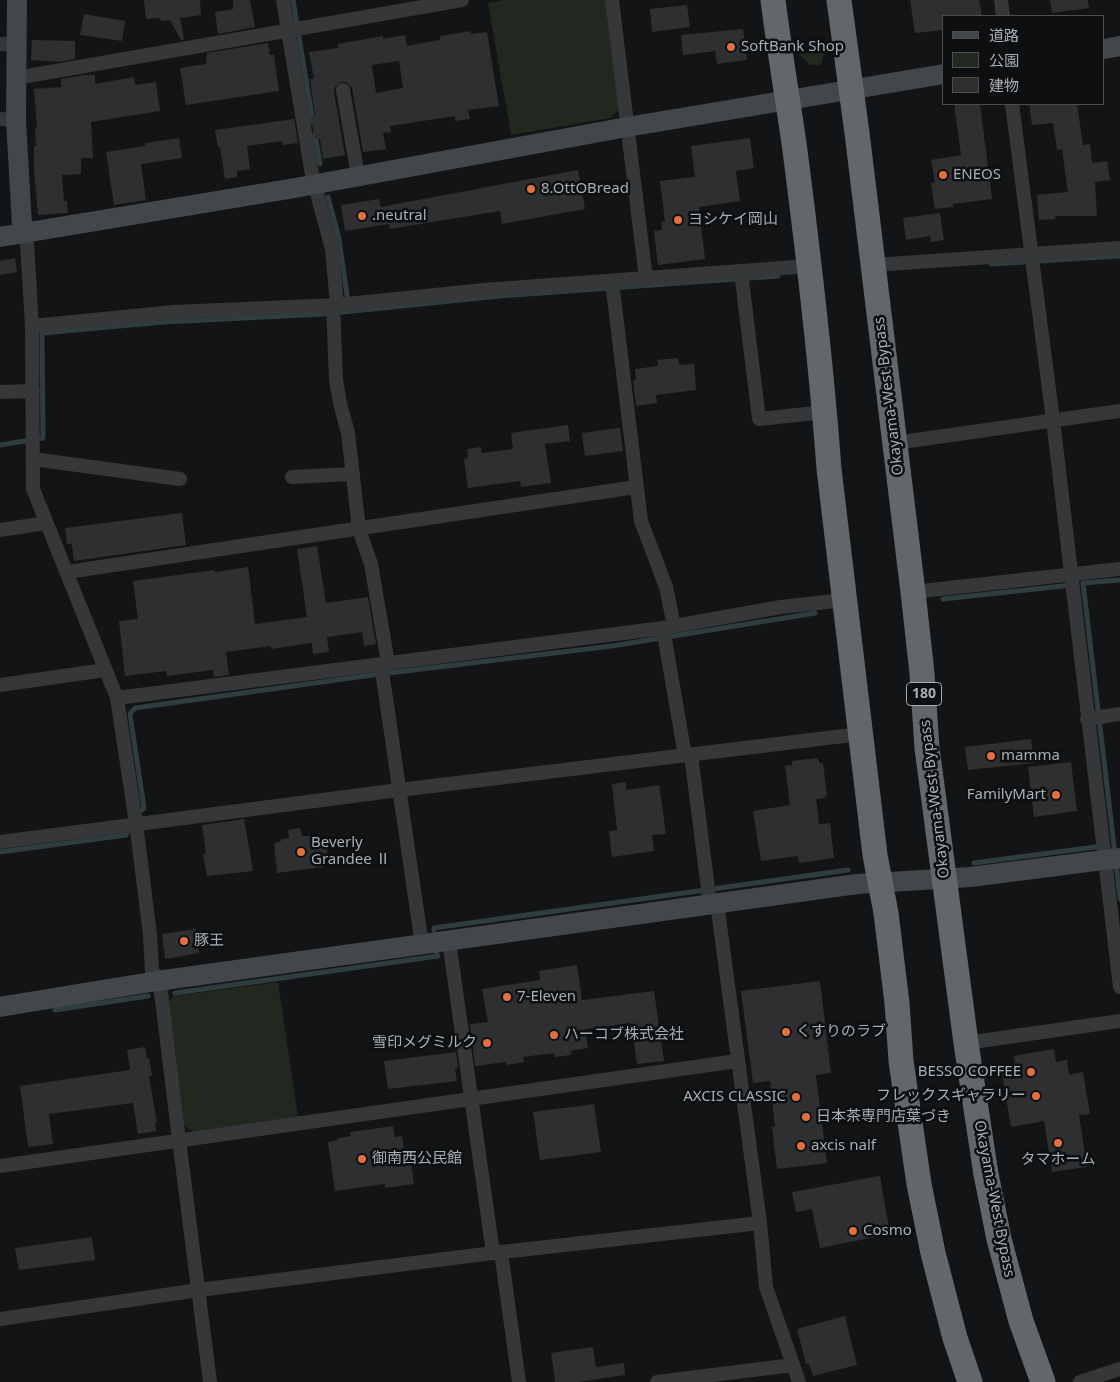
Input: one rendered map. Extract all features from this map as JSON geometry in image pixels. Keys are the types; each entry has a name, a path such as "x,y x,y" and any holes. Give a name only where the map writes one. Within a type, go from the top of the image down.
{"highway":[{"path":"773,0 808,266 825,412 829,469 860,734 897,1003 901,1061 919,1184 940,1281 955,1338 970,1382"},
{"name":"Okayama-West Bypass","path":"839,0 874,265 913,592 922,673 927,748 966,1043 986,1174 999,1239 1021,1321 1043,1382"}],"street":[{"path":"17,0 8,44 16,78 8,119 22,226 27,244 32,326 33,489 117,698 136,823 150,935 152,970 161,992 178,1140 210,1382"},
{"path":"283,0 295,30 314,184 332,248 339,307 336,380 348,433 359,529 371,564 399,790 422,945"},
{"path":"16,78 462,0"},
{"path":"612,0 646,279"},
{"path":"1001,0 1003,15"},
{"path":"1105,49 1120,46"},
{"path":"0,237 314,184 627,127 942,74"},
{"path":"343,90 358,176"},
{"path":"1012,105 1072,581 1095,718 1110,855 1120,987"},
{"path":"874,265 1031,258 1120,248"},
{"path":"32,326 174,312 339,307 484,290 612,286 646,279 742,278 808,266"},
{"path":"742,278 759,419 825,412"},
{"path":"612,286 641,521 666,587 666,632 737,1061 760,1223 766,1287 799,1382"},
{"path":"0,392 33,391"},
{"path":"895,443 1120,411"},
{"path":"33,459 180,478"},
{"path":"292,477 353,474"},
{"path":"67,572 636,487"},
{"path":"0,530 46,523"},
{"path":"913,592 1072,581 1120,569"},
{"path":"117,698 384,669 666,632 781,607 844,600"},
{"path":"0,685 105,670"},
{"path":"1095,718 1120,714"},
{"path":"0,842 136,823 860,734"},
{"path":"0,1007 157,982 449,941 710,897 857,884 970,878 1110,855"},
{"path":"449,941 470,1100 519,1382"},
{"path":"966,1043 1120,1022"},
{"path":"0,1166 737,1061"},
{"path":"0,1319 199,1290 497,1252 760,1223"},
{"path":"657,1382 793,1365"},
{"path":"1080,1382 1120,1369"}],"green space":[{"path":"504,0 605,0 619,109 611,118 511,135 488,3"},
{"path":"825,50 822,62 819,65 810,65 799,54"},
{"path":"278,982 298,1117 193,1132 184,1125 169,1001 174,996"}],"building":[{"path":"144,0 200,0 201,15 180,18 184,40 181,40 170,20 161,21 160,18 146,19"},
{"path":"233,0 250,0 255,27 218,34 215,12 233,9"},
{"path":"910,0 979,0 982,15 942,15 942,30 915,33"},
{"path":"1050,0 1088,0 1089,8 1052,13"},
{"path":"687,5 690,27 652,32 650,9"},
{"path":"84,14 125,21 122,41 80,35"},
{"path":"743,29 747,60 717,64 715,51 683,55 681,35"},
{"path":"471,31 471,34 487,32 499,106 468,110 470,119 455,121 455,116 390,126 391,132 383,133 386,149 363,152 352,88 346,82 341,82 335,87 334,92 345,155 323,159 320,139 315,140 311,117 315,116 310,79 314,79 309,52 338,48 338,44 383,36 383,39 405,35 407,46 440,40 440,36","holes":["399,61 403,88 376,93 372,65"]},
{"path":"32,40 75,41 75,59 59,62 31,60"},
{"path":"268,43 270,55 274,55 279,91 186,105 180,68 206,64 207,53"},
{"path":"95,75 95,84 134,77 135,85 156,82 160,111 91,122 93,158 81,158 81,174 62,175 64,201 67,201 68,213 38,215 34,170 35,128 37,128 34,89 61,87 61,79"},
{"path":"954,105 980,105 992,199 953,204 953,207 935,209 931,183 935,182 931,160 961,155"},
{"path":"1029,105 1077,105 1083,145 1090,144 1092,163 1107,161 1110,180 1095,182 1097,216 1055,216 1056,219 1039,220 1037,195 1068,192 1062,149 1057,150 1053,123 1032,125"},
{"path":"294,119 298,143 283,145 282,141 247,146 250,169 237,171 237,177 225,179 215,130"},
{"path":"179,138 182,158 141,164 146,200 114,205 106,152"},
{"path":"750,138 754,168 736,171 740,201 699,207 705,259 658,265 654,231 662,230 661,222 665,222 660,181 695,177 691,146"},
{"path":"578,170 585,209 502,224 500,211 390,229 389,224 345,231 341,205 379,199 381,207"},
{"path":"940,213 944,240 931,242 930,236 906,240 903,218"},
{"path":"15,258 17,272 0,275 0,261"},
{"path":"678,358 679,365 694,364 696,390 656,395 657,403 636,406 633,381 636,380 635,369 658,366 657,360"},
{"path":"568,425 570,441 545,444 551,483 521,487 520,481 468,488 464,459 468,458 467,449 481,447 482,453 513,449 511,433"},
{"path":"620,428 623,451 585,456 582,433"},
{"path":"182,513 186,545 74,561 72,544 67,544 65,528"},
{"path":"317,546 326,603 368,597 376,644 364,646 362,632 327,637 329,652 313,654 312,643 271,649 271,646 226,652 229,675 214,677 213,670 167,676 166,671 125,676 119,621 138,619 133,581 248,567 255,624 307,617 297,549"},
{"path":"1031,739 1034,763 968,770 965,747"},
{"path":"817,758 821,764 823,763 827,795 825,798 816,799 819,824 830,823 834,858 799,863 798,856 761,861 753,811 790,805 785,766 792,765 792,761"},
{"path":"1071,762 1077,811 1034,817 1028,767"},
{"path":"626,782 626,790 659,785 666,834 652,835 654,851 612,857 609,831 617,830 612,784"},
{"path":"244,819 253,871 207,876 203,854 206,854 202,825"},
{"name":"Beverly Grandee Ⅱ","path":"300,828 302,836 317,836 320,842 326,841 328,861 322,862 323,867 277,873 274,844 281,841 281,839 289,838 288,830"},
{"path":"196,929 199,953 165,959 162,934"},
{"path":"577,965 582,1000 654,991 664,1061 637,1064 631,1023 585,1029 588,1048 571,1051 571,1055 555,1057 554,1053 523,1057 524,1062 507,1065 506,1062 475,1066 470,1024 488,1022 482,989 540,980 539,971"},
{"path":"820,981 831,1073 816,1075 827,1163 777,1169 772,1127 775,1127 770,1081 753,1083 741,991"},
{"path":"145,1047 152,1076 149,1076 157,1123 155,1123 156,1131 138,1134 133,1103 49,1114 53,1144 28,1147 20,1086 130,1070 127,1050"},
{"path":"1054,1049 1056,1062 1067,1060 1069,1075 1083,1072 1090,1114 1079,1115 1087,1167 1052,1172 1044,1121 1011,1127 1001,1067 1015,1065 1014,1056"},
{"path":"456,1052 458,1068 455,1069 457,1081 388,1089 384,1061"},
{"path":"594,1104 601,1152 540,1160 533,1112"},
{"path":"393,1126 395,1137 402,1136 404,1149 409,1148 414,1184 385,1188 385,1184 335,1191 328,1142 351,1136 350,1132"},
{"path":"880,1176 890,1234 820,1248 812,1209 796,1212 792,1192"},
{"path":"92,1237 95,1260 19,1270 15,1248"},
{"path":"845,1316 857,1365 813,1376 809,1364 806,1364 797,1329"},
{"path":"593,1347 596,1367 624,1363 625,1375 578,1382 555,1382 551,1353"}],"waterway":[{"path":"293,0 313,123"},
{"path":"315,134 320,164"},
{"path":"328,197 339,239 348,302"},
{"path":"991,264 1120,256"},
{"path":"0,445 43,438 42,333 164,322 324,314 499,296 778,276"},
{"path":"1115,854 1083,583 1120,580"},
{"path":"943,599 1072,585"},
{"path":"142,810 144,808 130,714 135,708 372,675 612,646 815,613"},
{"path":"0,852 126,835 127,833"},
{"path":"974,863 1103,846"},
{"path":"1116,862 1120,899"},
{"path":"434,930 434,928 848,870"},
{"path":"175,993 438,956 437,954"},
{"path":"55,1010 148,996"}],"place":[{"name":"SoftBank Shop","path":"731,47"},
{"name":"ENEOS","path":"943,175"},
{"name":"8.OttOBread","path":"531,189"},
{"name":".neutral","path":"362,216"},
{"name":"ヨシケイ岡山","path":"678,220"},
{"name":"mamma","path":"991,756"},
{"name":"FamilyMart","path":"1056,795"},
{"name":"Beverly Grandee Ⅱ","path":"301,852"},
{"name":"豚王","path":"184,941"},
{"name":"7-Eleven","path":"507,997"},
{"name":"くすりのラブ","path":"786,1032"},
{"name":"ハーコブ株式会社","path":"554,1035"},
{"name":"雪印メグミルク","path":"487,1043"},
{"name":"BESSO COFFEE","path":"1031,1072"},
{"name":"フレックスギャラリー","path":"1036,1096"},
{"name":"AXCIS CLASSIC","path":"796,1097"},
{"name":"日本茶専門店葉づき","path":"806,1117"},
{"name":"タマホーム","path":"1058,1143"},
{"name":"axcis nalf","path":"801,1146"},
{"name":"御南西公民館","path":"362,1159"},
{"name":"Cosmo","path":"853,1231"}]}
